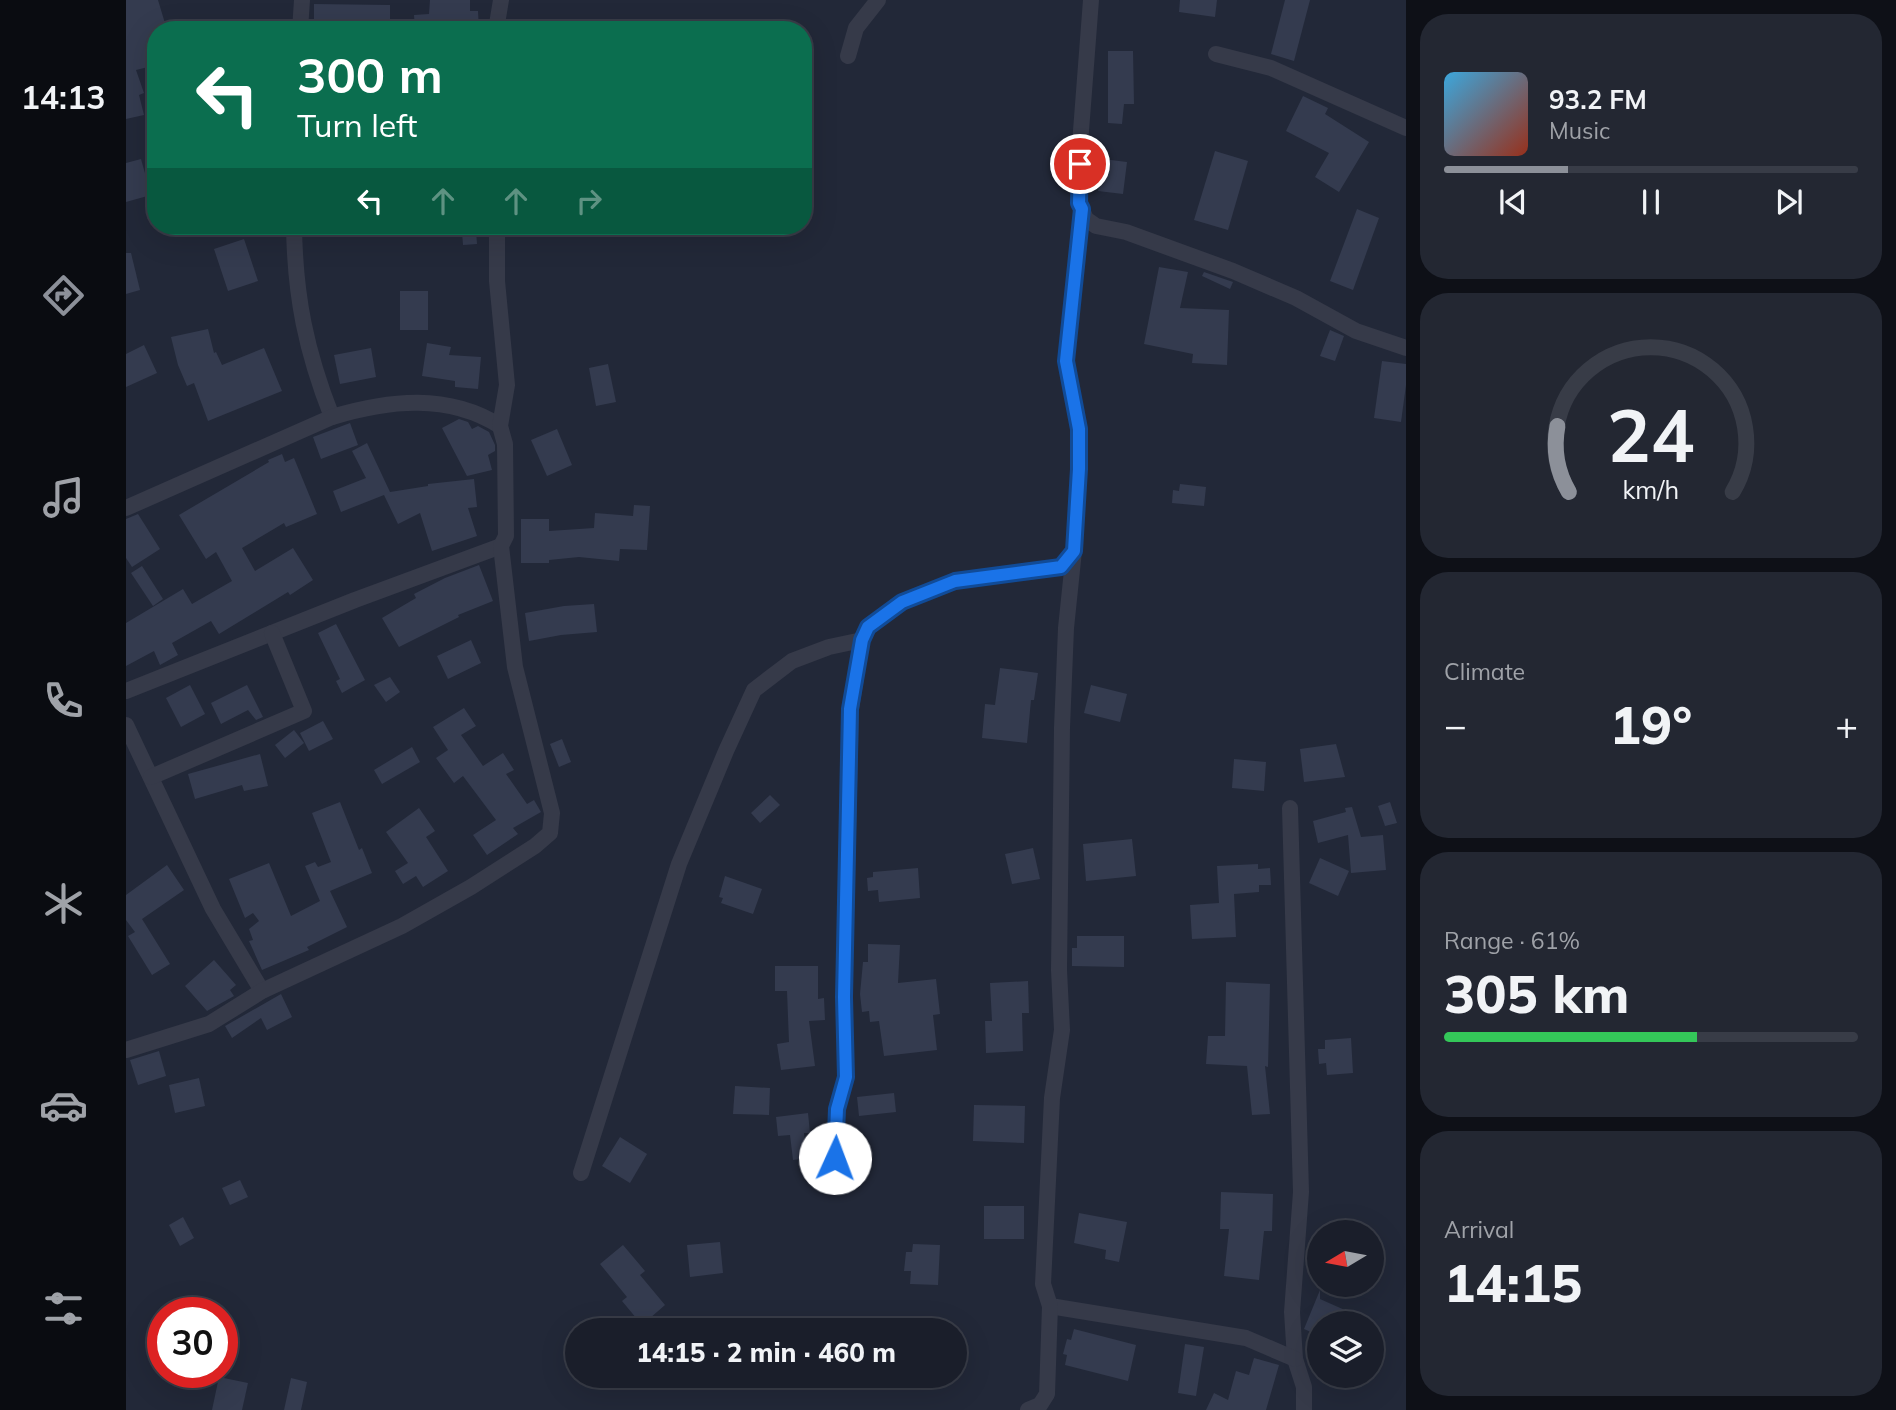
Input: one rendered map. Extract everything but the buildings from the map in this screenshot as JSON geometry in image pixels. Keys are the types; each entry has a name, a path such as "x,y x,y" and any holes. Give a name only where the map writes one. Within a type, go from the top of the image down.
{"street":[{"path":"301,21 302,0"},
{"path":"497,21 500,0"},
{"path":"848,56 856,28 878,0"},
{"path":"1091,0 1080,144 1079,203 1086,219 1096,226 1126,232 1233,271 1296,298 1356,331 1406,348"},
{"path":"1216,54 1271,68 1406,128"},
{"path":"1028,1410 1040,1405 1047,1394 1050,1306 1043,1284 1052,1098 1062,1030 1059,970 1062,728 1079,429 1066,361 1082,209"},
{"path":"294,235 301,318 316,375 332,417"},
{"path":"126,1050 209,1024 262,991 402,926 471,887 535,846 550,833 552,813 515,667 501,546 506,536 505,444 500,426 507,385 498,281 497,235"},
{"path":"126,508 332,417 366,407 406,402 448,406 481,415 500,426"},
{"path":"126,691 501,546"},
{"path":"834,1182 837,1109 846,1077 844,997 850,709 862,640 868,627 902,602 955,581 1061,567 1074,551"},
{"path":"151,777 304,711 272,633"},
{"path":"581,1173 679,864 754,690 792,661 829,647 862,640"},
{"path":"126,725 213,909 262,991"},
{"path":"1290,808 1301,1192 1292,1312 1295,1359 1304,1387 1304,1410"},
{"path":"1050,1306 1245,1338 1295,1359"}],"route":[{"path":"835,1158 837,1109 846,1077 844,997 850,709 862,640 868,627 902,602 955,581 1061,567 1074,551 1079,429 1066,361 1082,209 1079,203 1080,164"}]}
